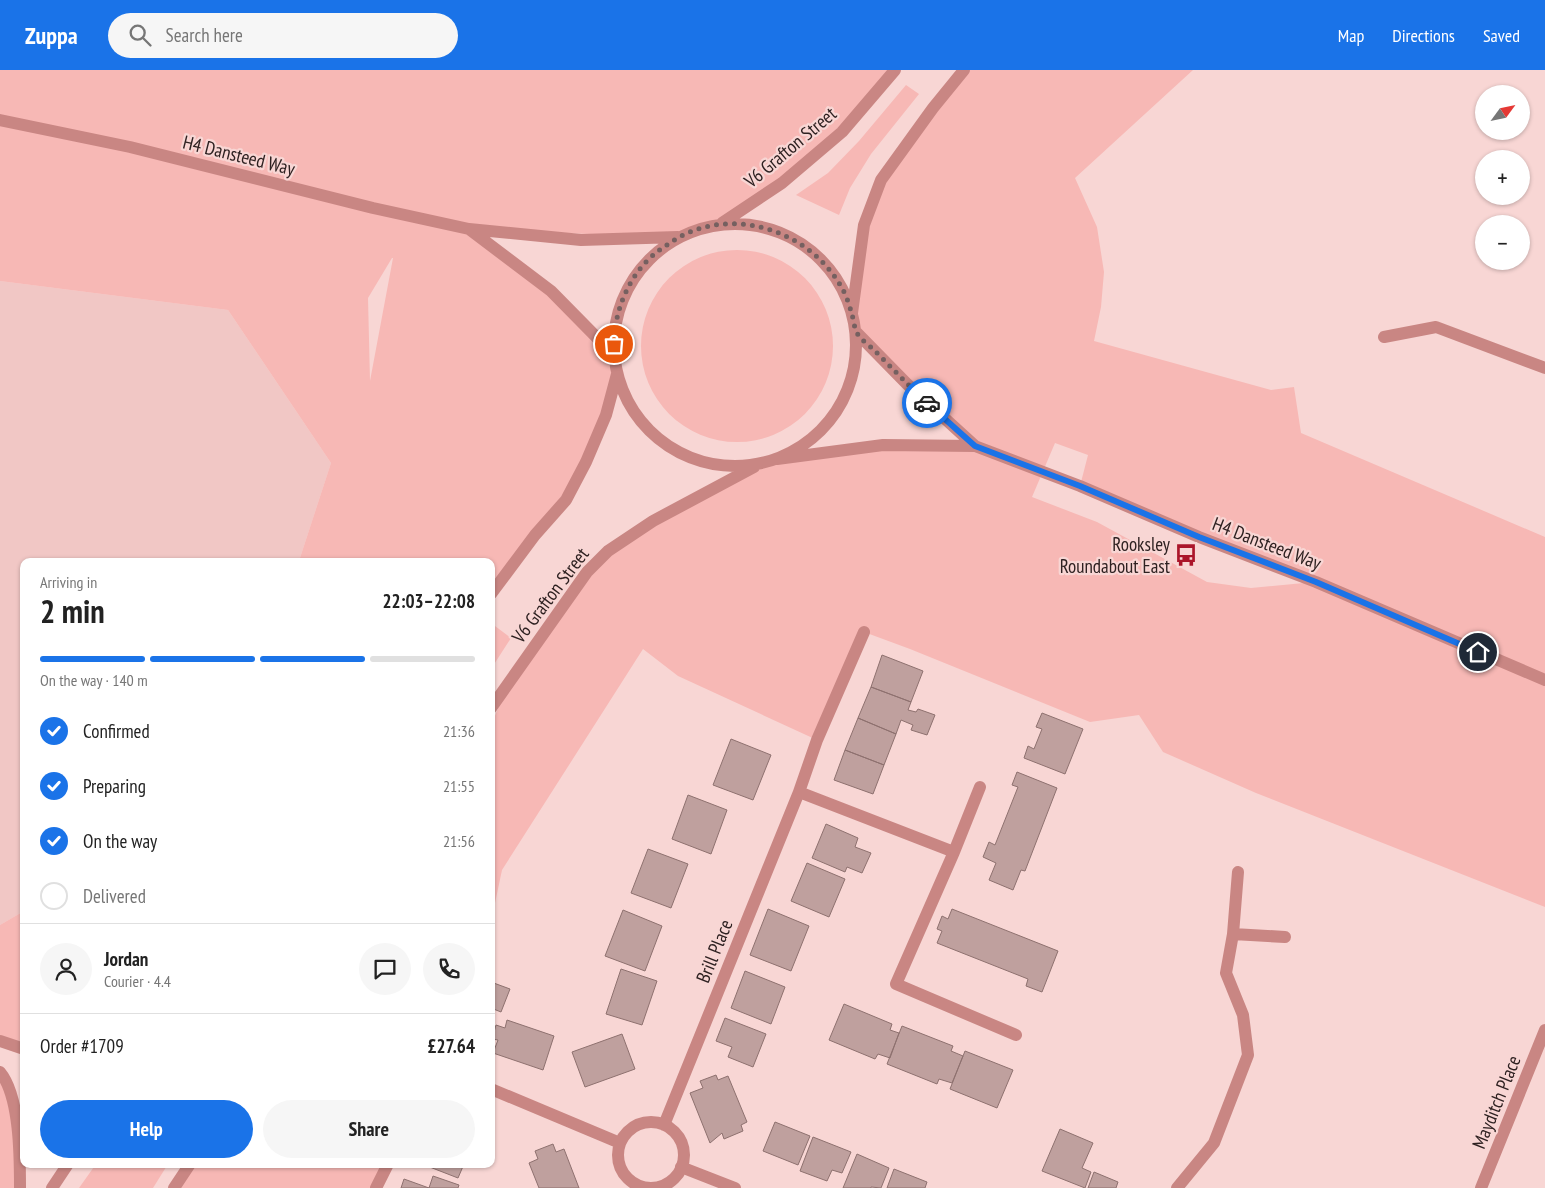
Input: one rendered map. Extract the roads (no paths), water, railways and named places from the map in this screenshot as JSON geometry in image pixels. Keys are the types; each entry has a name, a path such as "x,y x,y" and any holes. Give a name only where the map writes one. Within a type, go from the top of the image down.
{"street":[{"name":"V6 Grafton Street","path":"722,223 782,183 842,132 894,70"},
{"path":"852,314 864,225 880,180 933,108 964,70"},
{"name":"H4 Dansteed Way","path":"0,120 130,147 373,208 464,228 581,240 678,237"},
{"path":"760,464 733,466 704,462 670,447 648,430 627,400 617,374 614,334 621,302 637,273 650,258 678,237 698,229 722,223 751,224 786,235 800,242 816,254 843,290 857,333 852,376 841,404 816,435 778,460"},
{"name":"H4 Dansteed Way","path":"464,228 550,292 614,354"},
{"path":"1384,337 1436,327 1545,368"},
{"name":"H4 Dansteed Way","path":"857,333 907,384 975,446"},
{"path":"495,589 535,535 566,500 586,462 606,416 617,374"},
{"name":"H4 Dansteed Way","path":"760,464 883,445 975,446 1080,486 1199,537 1316,582 1545,680"},
{"name":"V6 Grafton Street","path":"495,702 587,572 608,551 653,521 760,464"},
{"name":"Brill Place","path":"664,1125 799,792 817,740 864,632"},
{"path":"980,788 896,984 1016,1035"},
{"path":"799,792 954,852"},
{"path":"1177,1188 1214,1143 1248,1055 1243,1015 1226,973 1233,934 1238,872"},
{"path":"1233,934 1285,937"},
{"name":"Mayditch Place","path":"1481,1188 1545,1030"},
{"path":"0,1041 20,1048"},
{"path":"0,1072 6,1080 17,1120 20,1188"},
{"path":"495,1092 620,1143"},
{"path":"653,1122 664,1125 672,1130 682,1147 684,1157 681,1167 676,1176 668,1183 659,1187 638,1187 629,1180 621,1168 618,1152 620,1143 634,1127 643,1123 653,1122"},
{"path":"681,1167 735,1188"},
{"path":"52,1188 65,1168"},
{"path":"174,1188 187,1168"},
{"path":"376,1188 386,1168"}],"place":[{"name":"Rooksley Roundabout East","path":"1186,555"}]}
